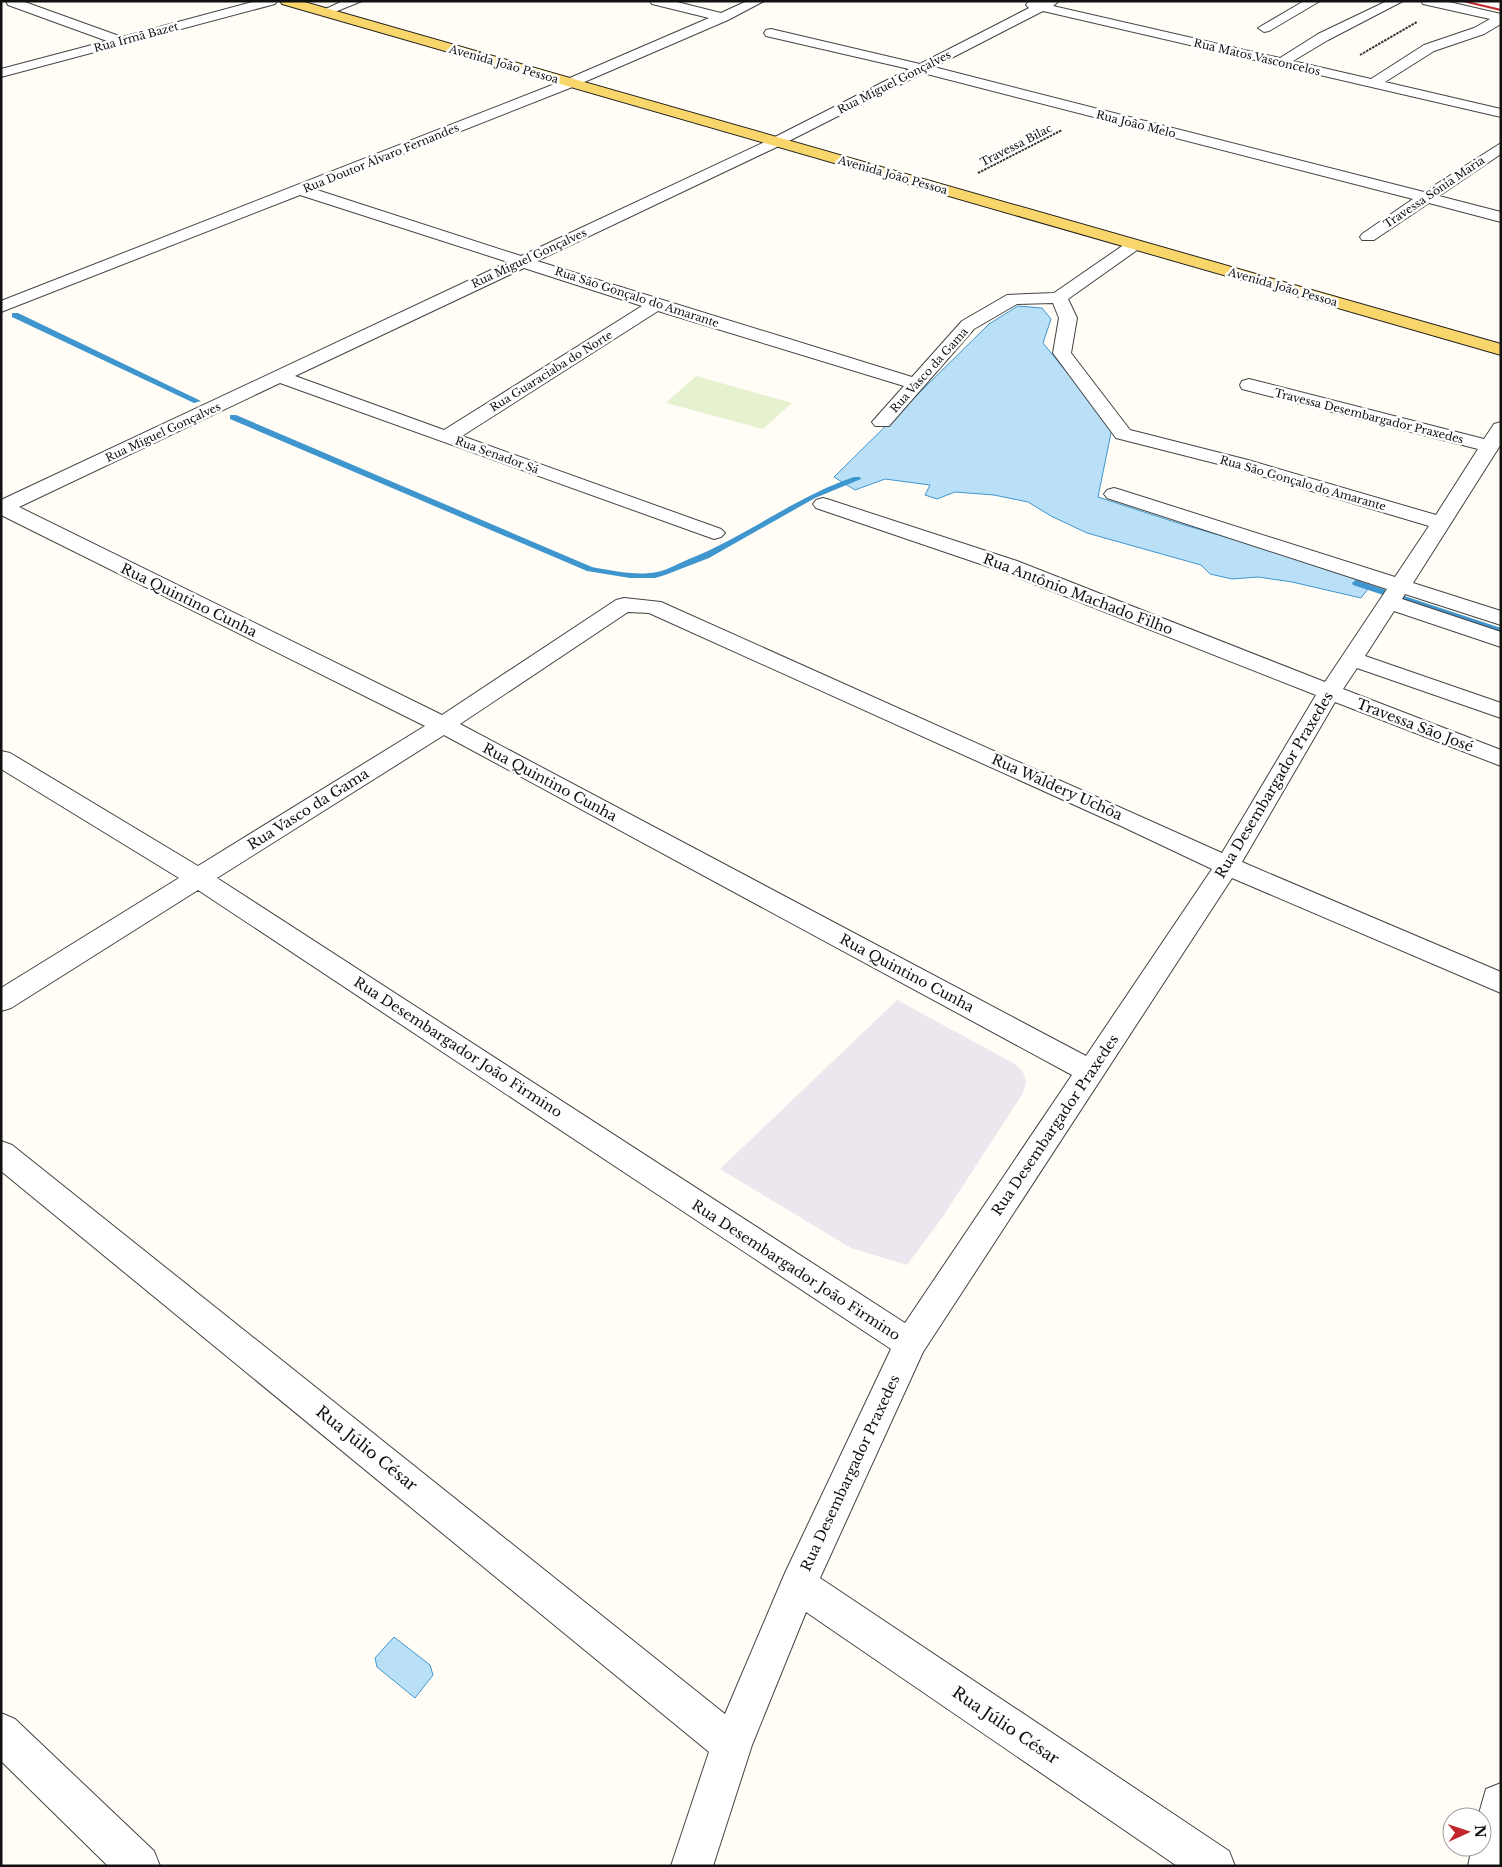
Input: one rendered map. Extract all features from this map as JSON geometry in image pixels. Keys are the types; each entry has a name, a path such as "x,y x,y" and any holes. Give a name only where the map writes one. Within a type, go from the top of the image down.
{"main road":[{"name":"Avenida João Pessoa","path":"286,1 1501,350"}],"street":[{"name":"Rua Irmã Bazet","path":"1,73 271,1"},
{"path":"325,12 356,1"},
{"path":"656,1 723,17"},
{"name":"Rua Doutor Álvaro Fernandes","path":"1,307 570,83 758,1"},
{"path":"1264,28 1314,1"},
{"path":"1281,63 1323,37 1397,1"},
{"path":"1427,1 1501,18"},
{"path":"12,2 121,41"},
{"name":"Rua Matos Vasconcelos","path":"1023,3 1047,4 1281,63 1501,113"},
{"name":"Rua Miguel Gonçalves","path":"2,508 776,142 1047,4"},
{"path":"1373,84 1429,48 1479,30 1501,18"},
{"name":"Rua João Melo","path":"771,33 921,68 1093,114 1501,217"},
{"name":"Travessa Sônia Maria","path":"1368,237 1424,197 1501,147"},
{"name":"Rua São Gonçalo do Amarante","path":"301,190 524,260 656,305 916,384"},
{"path":"1058,298 1134,245"},
{"name":"Rua São Gonçalo do Amarante","path":"1058,298 1067,308 1069,319 1062,353 1123,434 1164,446 1241,464 1441,523"},
{"name":"Rua Vasco da Gama","path":"882,422 968,325 1013,299 1058,298"},
{"name":"Rua Guaraciaba do Norte","path":"446,437 656,305"},
{"name":"Rua Senador Sá","path":"280,377 714,532"},
{"name":"Travessa Desembargador Praxedes","path":"1249,385 1488,446"},
{"name":"Rua Desembargador Praxedes","path":"692,1866 732,1744 798,1585 910,1344 1227,866 1330,691 1501,428"},
{"path":"1114,494 1393,595 1501,640"},
{"name":"Rua Antônio Machado Filho","path":"822,504 1009,566 1330,691"},
{"name":"Rua Quintino Cunha","path":"2,508 444,726 1091,1072"},
{"path":"1393,595 1501,618"},
{"name":"Rua Waldery Uchôa","path":"612,613 624,605 653,607 1130,820 1227,866 1499,978"},
{"name":"Rua Vasco da Gama","path":"1,1001 444,726 612,613"},
{"path":"1352,659 1501,711"},
{"name":"Travessa São José","path":"1330,691 1501,759"},
{"name":"Rua Desembargador João Firmino","path":"1,758 198,878 910,1344"},
{"name":"Rua Júlio César","path":"1,1153 732,1744"},
{"name":"Rua Júlio César","path":"798,1585 1214,1866"},
{"path":"1,1733 139,1866"},
{"path":"1488,1866 1501,1804"}],"path":[{"path":"1329,74 1445,5"},
{"name":"Travessa Bilac","path":"945,190 1093,114"}],"shaded area":[{"path":"897,1000 1015,1064 1023,1072 1026,1082 1023,1093 942,1218 907,1265 851,1248 720,1169"}],"green space":[{"path":"696,376 792,403 763,429 666,403"}],"water":[{"path":"1018,306 1042,308 1051,319 1043,343 1112,428 1098,497 1181,524 1375,580 1361,598 1292,582 1258,577 1232,579 1210,574 1201,565 1087,533 1051,516 1028,502 994,495 955,492 937,499 925,495 930,485 885,479 855,490 834,477 989,324"},
{"path":"394,1637 430,1665 433,1675 415,1698 377,1667 375,1658"}],"waterway":[{"path":"15,315 197,401"},
{"path":"233,417 590,569 622,574 655,575 669,571 727,545 812,497 857,479"},
{"path":"1356,583 1501,631"}],"railway":[{"path":"1463,1 1501,10"}]}
